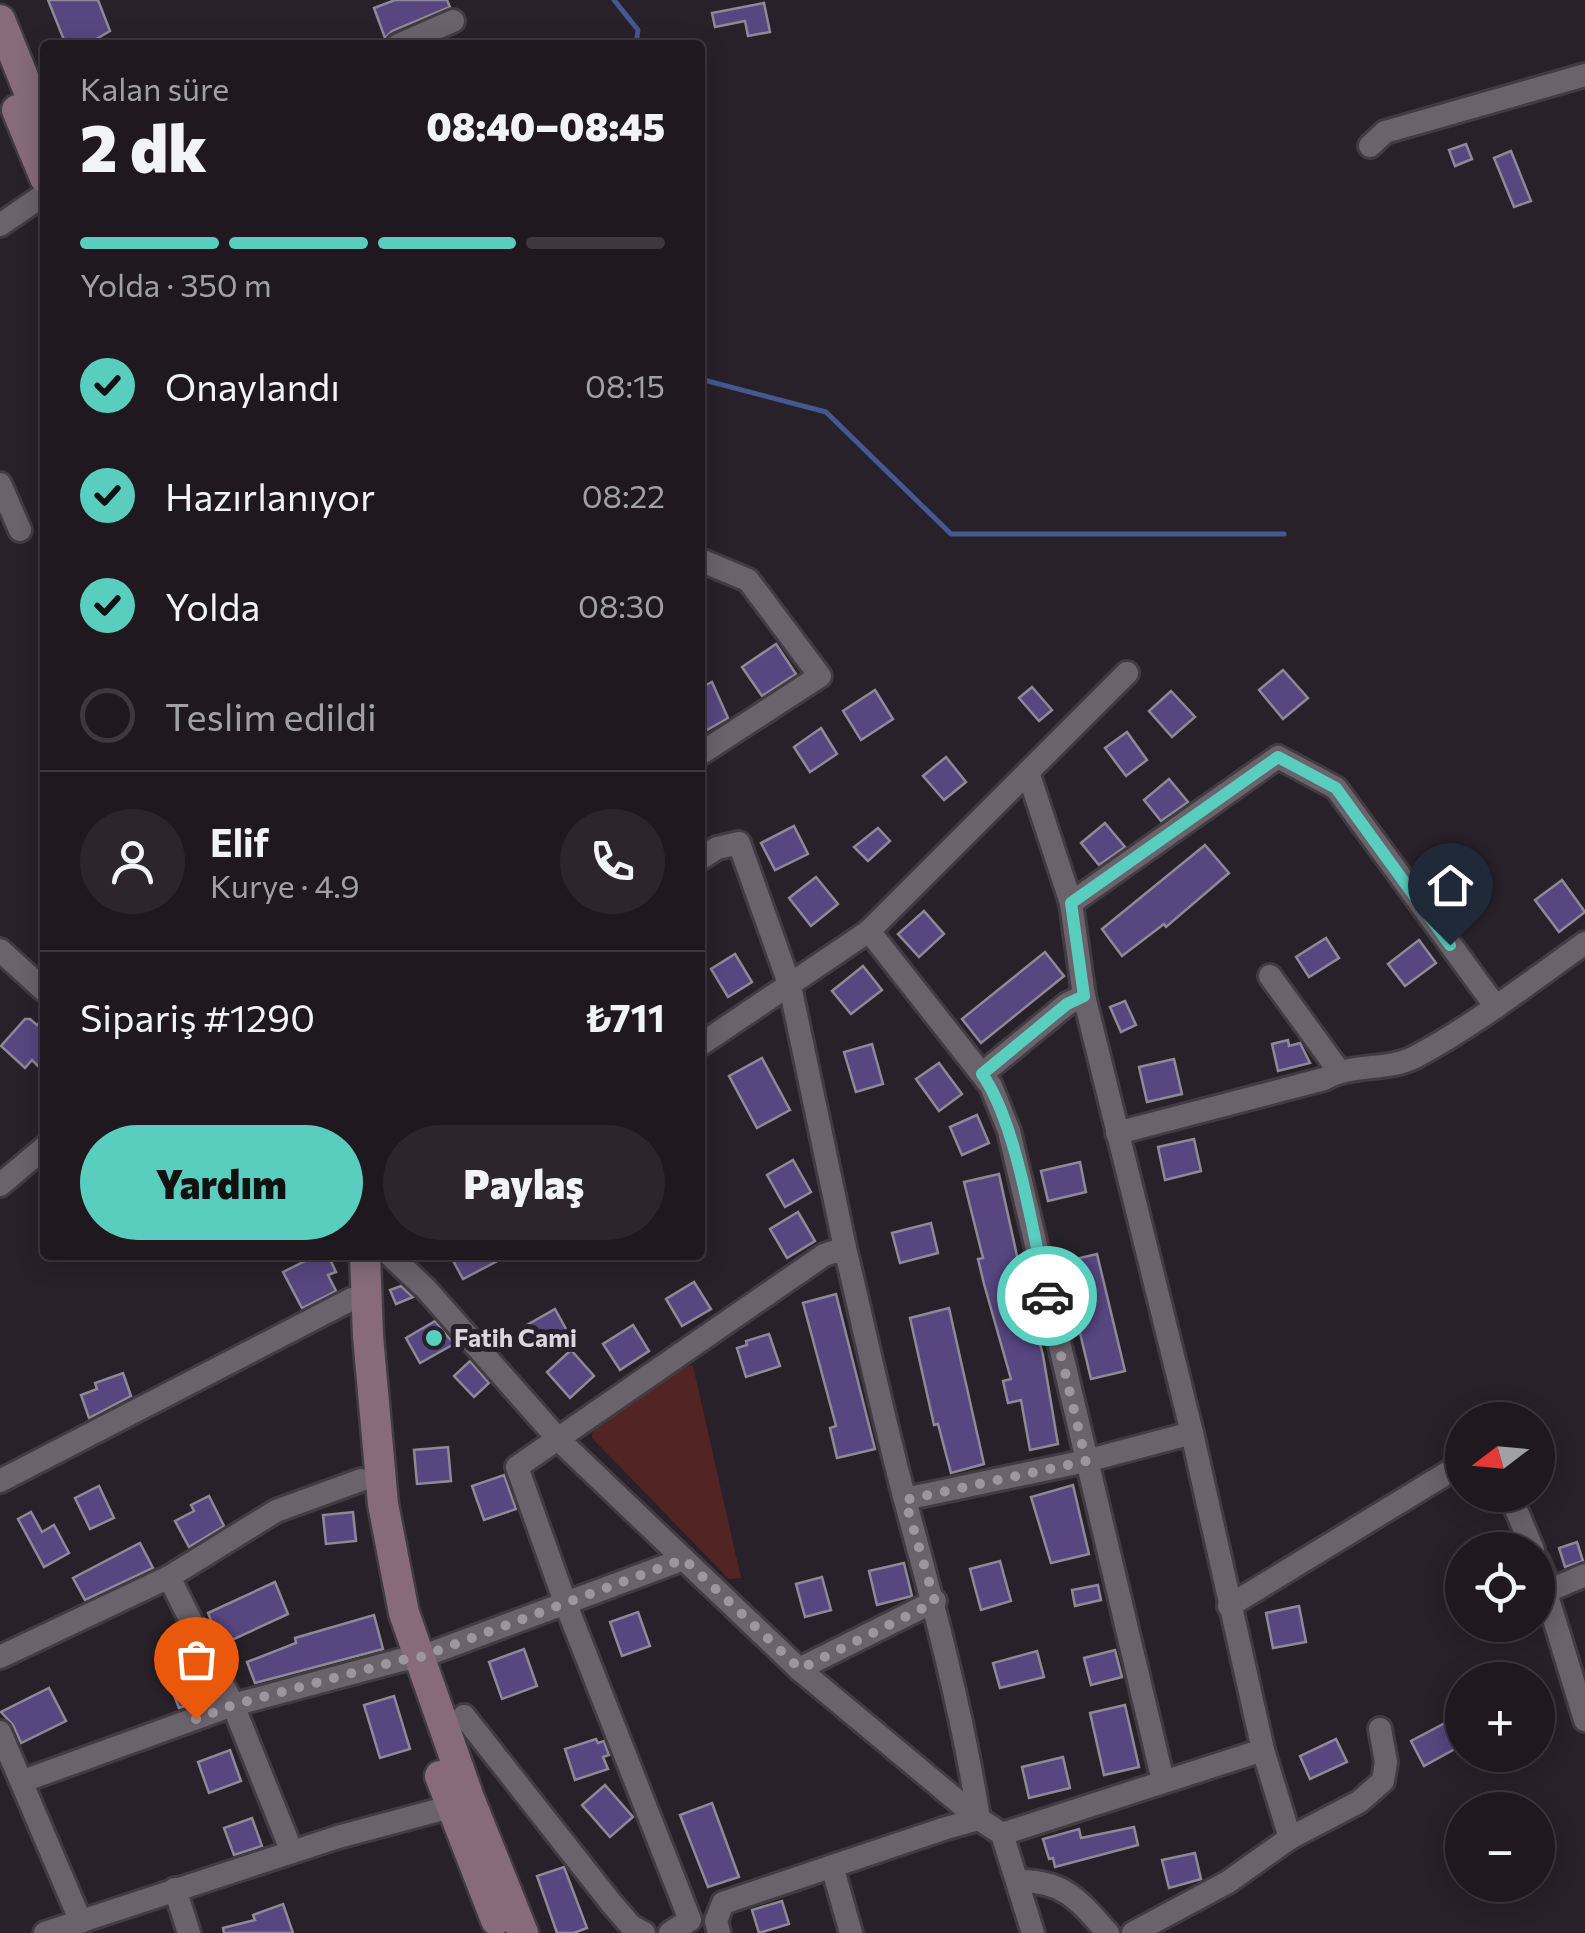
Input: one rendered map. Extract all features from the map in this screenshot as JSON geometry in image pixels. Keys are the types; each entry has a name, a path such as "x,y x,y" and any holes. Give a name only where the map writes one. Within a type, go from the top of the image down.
{"main road":[{"path":"0,20 40,120"},
{"path":"0,70 40,166"},
{"path":"348,1260 361,1480 383,1602 410,1659 501,1933"},
{"path":"365,1260 383,1504 410,1659"},
{"path":"460,1802 523,1933"}],"street":[{"path":"409,40 453,21"},
{"path":"1370,146 1385,132 1585,75"},
{"path":"0,224 40,197"},
{"path":"0,484 20,530"},
{"path":"705,562 748,580 820,676 705,751"},
{"path":"705,1043 869,932 1128,672"},
{"path":"1071,903 1278,757 1336,788 1496,1007"},
{"path":"1028,772 1071,903 1084,996 1192,1433 1264,1750 1290,1838"},
{"path":"705,856 739,843 790,986 845,1248 905,1500 935,1602 970,1758 979,1820"},
{"path":"869,932 932,1016 982,1074 1008,1131 1164,1781"},
{"path":"1117,1133 1324,1079 1339,1070 1411,1059 1496,1007 1585,942"},
{"path":"0,950 40,986"},
{"path":"1270,976 1339,1070"},
{"path":"982,1074 1067,1004 1084,996"},
{"path":"0,1185 40,1151"},
{"path":"845,1248 824,1255 517,1467 680,1927 718,1927 724,1903 979,1820"},
{"path":"395,1260 426,1288 559,1440 800,1669 979,1820 1002,1834 1033,1933"},
{"path":"0,1481 352,1298"},
{"path":"905,1500 1086,1461 1192,1433"},
{"path":"1229,1606 1445,1474"},
{"path":"0,1657 169,1577 276,1510 361,1480"},
{"path":"23,1781 233,1705 410,1659 684,1559"},
{"path":"1555,1588 1585,1574"},
{"path":"169,1577 233,1705 292,1852"},
{"path":"800,1669 935,1602"},
{"path":"1555,1623 1585,1720"},
{"path":"464,1716 612,1904 644,1933"},
{"path":"1134,1933 1228,1882 1290,1838 1358,1802 1383,1782 1386,1762 1380,1730"},
{"path":"0,1732 81,1922"},
{"path":"1002,1834 1264,1750"},
{"path":"45,1933 460,1802"},
{"path":"832,1866 851,1933"},
{"path":"1020,1882 1044,1881 1063,1889 1108,1933"},
{"path":"175,1889 189,1933"}],"shaded area":[{"path":"682,1365 693,1366 741,1578 729,1579 592,1438 593,1427"}],"building":[{"path":"48,0 98,0 110,31 95,40 64,40"},
{"path":"395,0 447,0 450,7 392,31 385,38 374,8"},
{"path":"764,3 770,32 748,36 745,21 715,27 712,13"},
{"path":"1466,144 1472,159 1455,166 1449,150"},
{"path":"1511,151 1531,201 1514,207 1494,158"},
{"path":"776,644 796,674 762,696 742,667"},
{"path":"1283,670 1308,698 1283,719 1259,690"},
{"path":"712,682 728,718 705,731 705,686"},
{"path":"1032,687 1052,710 1039,721 1019,698"},
{"path":"875,690 893,719 861,740 843,711"},
{"path":"1171,691 1195,717 1172,737 1149,711"},
{"path":"821,728 837,754 810,772 794,747"},
{"path":"1127,732 1147,760 1126,776 1105,748"},
{"path":"946,757 966,782 944,800 923,776"},
{"path":"1169,779 1188,802 1161,821 1144,800"},
{"path":"1105,823 1125,847 1099,865 1081,843"},
{"path":"794,826 808,854 775,870 761,843"},
{"path":"878,828 890,841 868,861 854,847"},
{"path":"1205,845 1229,873 1166,927 1164,924 1122,956 1102,929"},
{"path":"816,877 838,904 811,926 789,898"},
{"path":"1562,880 1585,912 1559,932 1535,900"},
{"path":"924,911 944,934 919,957 898,934"},
{"path":"1326,938 1339,958 1309,977 1296,957"},
{"path":"1419,940 1436,963 1405,986 1388,964"},
{"path":"1045,952 1064,976 981,1043 962,1019"},
{"path":"735,954 752,982 728,997 711,969"},
{"path":"863,966 882,990 851,1014 832,991"},
{"path":"1125,1001 1136,1025 1121,1032 1110,1007"},
{"path":"25,1019 37,1025 40,1022 40,1068 32,1060 25,1068 1,1046"},
{"path":"1288,1040 1289,1046 1300,1043 1310,1063 1278,1071 1272,1044"},
{"path":"872,1044 883,1084 856,1092 844,1052"},
{"path":"762,1058 790,1110 757,1128 729,1076"},
{"path":"1174,1059 1182,1094 1147,1102 1139,1067"},
{"path":"939,1063 962,1094 939,1111 916,1079"},
{"path":"977,1115 989,1143 962,1155 950,1127"},
{"path":"1194,1139 1201,1171 1165,1180 1158,1147"},
{"path":"793,1160 811,1192 785,1207 767,1175"},
{"path":"1080,1162 1086,1192 1048,1201 1041,1171"},
{"path":"999,1174 1034,1333 1037,1332 1043,1355 1058,1444 1030,1450 1021,1400 1008,1403 1003,1381 1011,1379 978,1259 983,1258 964,1182"},
{"path":"798,1212 815,1241 787,1258 770,1229"},
{"path":"931,1223 938,1253 900,1263 892,1233"},
{"path":"1097,1254 1125,1371 1091,1379 1063,1262"},
{"path":"307,1260 330,1260 336,1272 328,1275 336,1291 302,1308 283,1272"},
{"path":"453,1260 499,1260 463,1279"},
{"path":"694,1282 711,1309 682,1326 666,1299"},
{"path":"401,1286 413,1297 396,1304 390,1290"},
{"path":"836,1294 875,1449 837,1458 830,1428 836,1426 803,1303"},
{"path":"949,1308 984,1464 951,1473 938,1424 934,1425 910,1318"},
{"path":"555,1309 566,1329 531,1348 520,1329"},
{"name":"Fatih Cami","path":"435,1321 454,1344 420,1363 406,1338"},
{"path":"633,1325 649,1351 620,1370 603,1344"},
{"path":"769,1334 780,1366 746,1377 737,1348"},
{"path":"571,1350 594,1376 570,1398 547,1372"},
{"path":"470,1361 489,1383 474,1397 454,1376"},
{"path":"123,1373 131,1396 89,1418 81,1395 97,1389 95,1383"},
{"path":"448,1447 451,1481 417,1484 414,1450"},
{"path":"504,1475 516,1509 484,1520 472,1486"},
{"path":"1073,1485 1089,1554 1051,1563 1031,1497"},
{"path":"99,1486 114,1518 90,1529 75,1498"},
{"path":"209,1496 224,1526 189,1547 175,1521 194,1511 191,1505"},
{"path":"31,1512 42,1532 54,1525 69,1553 44,1567 18,1519"},
{"path":"353,1512 356,1541 326,1544 323,1515"},
{"path":"1577,1542 1583,1561 1565,1567 1559,1548"},
{"path":"140,1543 153,1568 85,1600 73,1578"},
{"path":"1000,1561 1011,1601 981,1610 970,1569"},
{"path":"904,1563 912,1596 877,1605 869,1571"},
{"path":"822,1577 831,1610 805,1617 796,1584"},
{"path":"275,1582 288,1614 221,1645 208,1613"},
{"path":"1098,1585 1101,1600 1075,1606 1072,1590"},
{"path":"1299,1606 1306,1642 1273,1648 1266,1613"},
{"path":"638,1612 650,1646 622,1656 610,1622"},
{"path":"374,1615 383,1649 255,1683 247,1662 296,1643 295,1638"},
{"path":"524,1649 537,1686 502,1699 489,1662"},
{"path":"1115,1650 1122,1677 1091,1685 1084,1658"},
{"path":"1037,1651 1044,1677 1000,1688 993,1663"},
{"path":"202,1679 209,1698 179,1708 172,1690"},
{"path":"49,1688 66,1721 21,1743 13,1725 1,1712"},
{"path":"394,1696 410,1749 380,1758 364,1705"},
{"path":"1125,1705 1139,1767 1104,1775 1090,1713"},
{"path":"1445,1723 1445,1754 1424,1766 1411,1741"},
{"path":"596,1739 598,1743 604,1741 609,1755 603,1757 608,1769 575,1780 565,1749"},
{"path":"1336,1739 1347,1762 1310,1779 1300,1756"},
{"path":"230,1750 241,1781 209,1793 198,1762"},
{"path":"1063,1757 1070,1788 1029,1798 1022,1767"},
{"path":"605,1785 633,1817 610,1837 582,1805"},
{"path":"712,1803 739,1877 708,1887 680,1815"},
{"path":"252,1818 262,1846 234,1855 224,1828"},
{"path":"1134,1827 1138,1845 1055,1867 1043,1839 1079,1829 1081,1838"},
{"path":"1195,1853 1201,1879 1169,1888 1162,1860"},
{"path":"564,1867 587,1928 574,1933 557,1933 537,1876"},
{"path":"782,1901 789,1924 759,1933 752,1910"},
{"path":"283,1904 293,1933 224,1933 223,1928 255,1920 253,1915"}],"waterway":[{"path":"614,0 638,30 637,40"},
{"path":"705,380 826,412 951,534 1284,534"}],"way so far":[{"path":"196,1719 233,1705 418,1658 684,1559 800,1669 935,1602 905,1500 1086,1461 1047,1296"}],"place":[{"name":"Fatih Cami","path":"434,1338"}],"route":[{"path":"1047,1296 1008,1131 982,1074 1067,1004 1084,996 1071,903 1278,757 1336,788 1450,945"}]}
